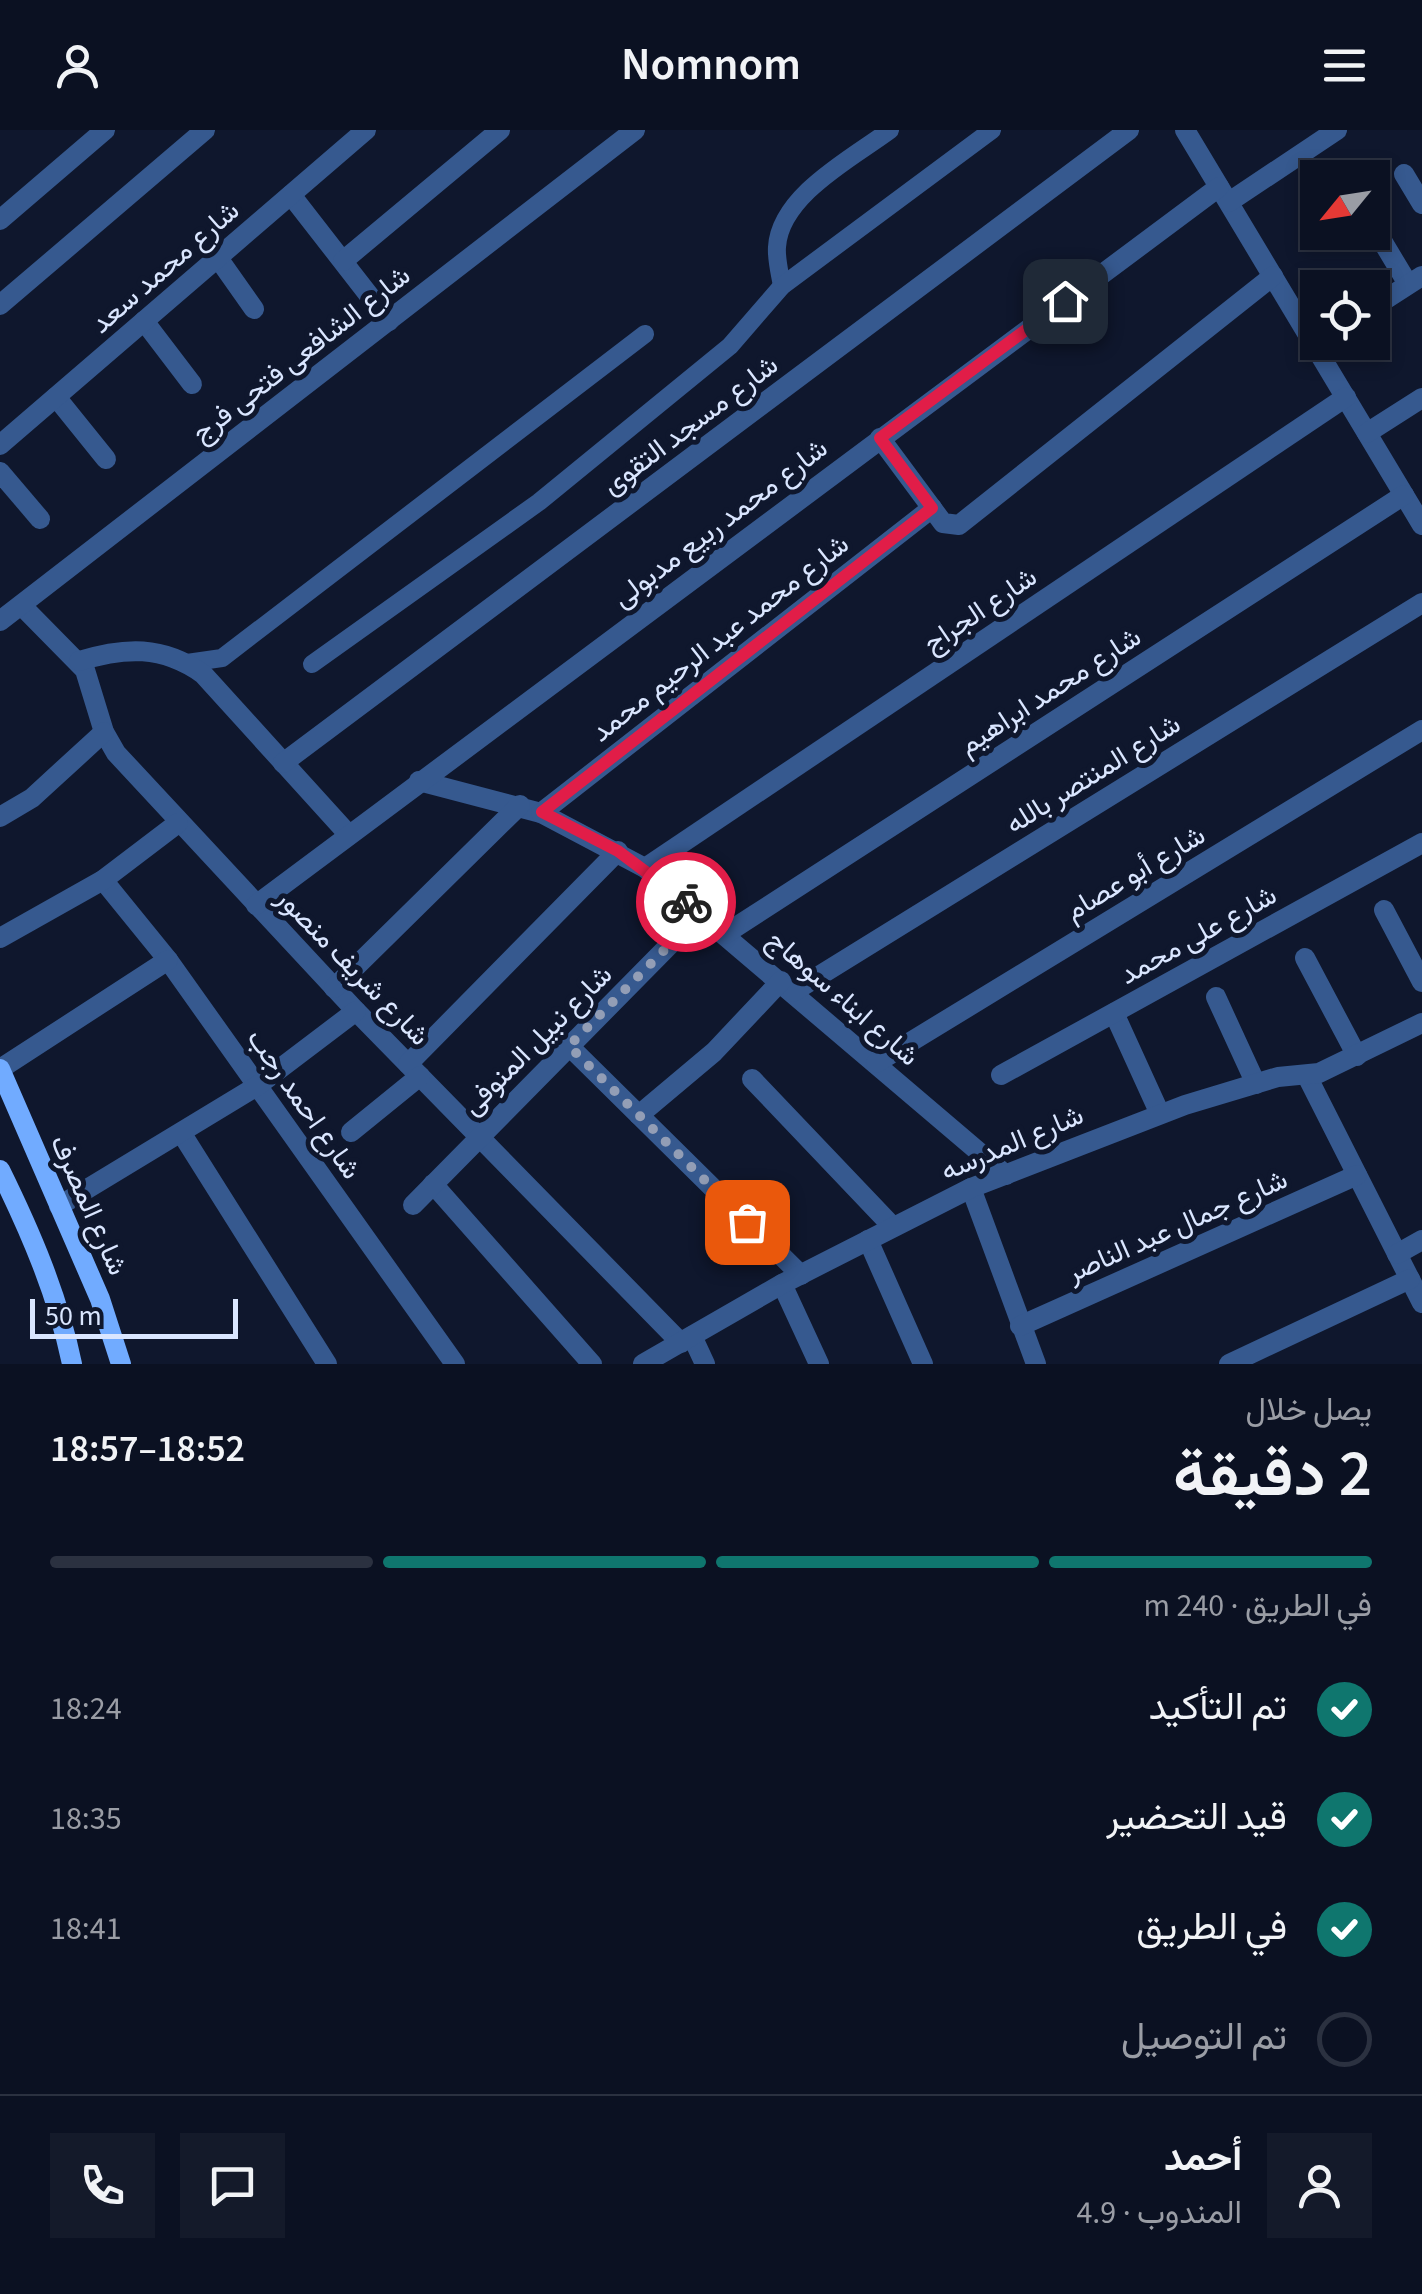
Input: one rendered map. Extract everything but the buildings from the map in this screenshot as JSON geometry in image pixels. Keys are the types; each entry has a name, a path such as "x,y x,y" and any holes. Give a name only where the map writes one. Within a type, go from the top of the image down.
{"street":[{"path":"0,220 105,130"},
{"path":"0,305 204,130"},
{"name":"شارع محمد سعد","path":"0,445 366,130"},
{"path":"343,261 500,130"},
{"name":"شارع الشافعى فتحى فرج","path":"0,621 634,130"},
{"name":"شارع مسجد التقوى","path":"284,763 1129,130"},
{"path":"1185,130 1300,318"},
{"name":"شارع محمد ربيع مدبولى","path":"256,905 880,438 1224,195 1337,130"},
{"path":"1404,174 1422,204"},
{"path":"291,194 390,320"},
{"path":"1390,247 1415,280 1390,296"},
{"path":"218,258 254,308"},
{"path":"880,438 942,523 953,527 966,522 1273,276"},
{"path":"144,321 192,384"},
{"path":"1326,360 1422,525"},
{"path":"56,396 106,459"},
{"name":"شارع الجراج","path":"645,868 1346,397"},
{"path":"1367,433 1422,398"},
{"path":"0,472 40,519"},
{"name":"شارع محمد ابراهيم","path":"725,934 1404,495"},
{"name":"شارع محمد عبد الرحيم محمد","path":"542,812 932,508"},
{"name":"شارع المنتصر بالله","path":"639,1115 787,986 1422,603"},
{"name":"شارع شريف منصور","path":"22,606 78,661 91,682 104,732 116,753 178,823 414,1070 687,1340 705,1364"},
{"path":"78,661 131,650 158,650 187,663 203,674 349,835"},
{"name":"شارع أبو عصام","path":"876,1063 1422,730"},
{"path":"0,817 57,777 104,732"},
{"name":"شارع ابناء سوهاج","path":"419,781 542,812 645,868 1006,1175"},
{"path":"334,988 520,805"},
{"path":"0,938 103,880 178,823"},
{"name":"شارع على محمد","path":"1000,1075 1422,843"},
{"path":"352,1132 618,851"},
{"name":"شارع احمد رجب","path":"103,880 168,960 455,1364"},
{"path":"1384,910 1422,982"},
{"name":"شارع نبيل المنوفى","path":"413,1205 701,913"},
{"path":"1305,958 1357,1056"},
{"path":"0,1069 168,960"},
{"path":"1216,997 1256,1084"},
{"path":"60,1206 257,1086 356,1011"},
{"path":"1114,1013 1160,1114"},
{"name":"شارع المدرسه","path":"642,1364 892,1226 970,1188 1160,1114 1278,1077 1307,1076 1422,1023"},
{"path":"569,1046 639,1115 792,1280 819,1364"},
{"name":"شارع المصرف","path":"0,1069 100,1299 121,1364"},
{"path":"1307,1076 1422,1303"},
{"path":"752,1079 892,1226"},
{"path":"182,1134 327,1364"},
{"path":"0,1170 64,1322 72,1364"},
{"name":"شارع جمال عبد الناصر","path":"1020,1326 1358,1176"},
{"path":"433,1184 592,1364"},
{"path":"970,1188 1036,1364"},
{"path":"36,1249 72,1238"},
{"path":"868,1240 923,1364"},
{"path":"1397,1254 1422,1240"},
{"path":"1229,1364 1410,1279"}],"lane":[{"path":"782,286 777,246 796,206 811,189 890,130"},
{"path":"312,664 539,502 730,346 782,286 992,130"},
{"path":"187,663 222,658 644,334"}],"way so far":[{"path":"686,902 701,913 569,1046 747,1222"}],"route":[{"path":"686,902 618,851 542,812 932,508 880,438 1065,301"}]}
